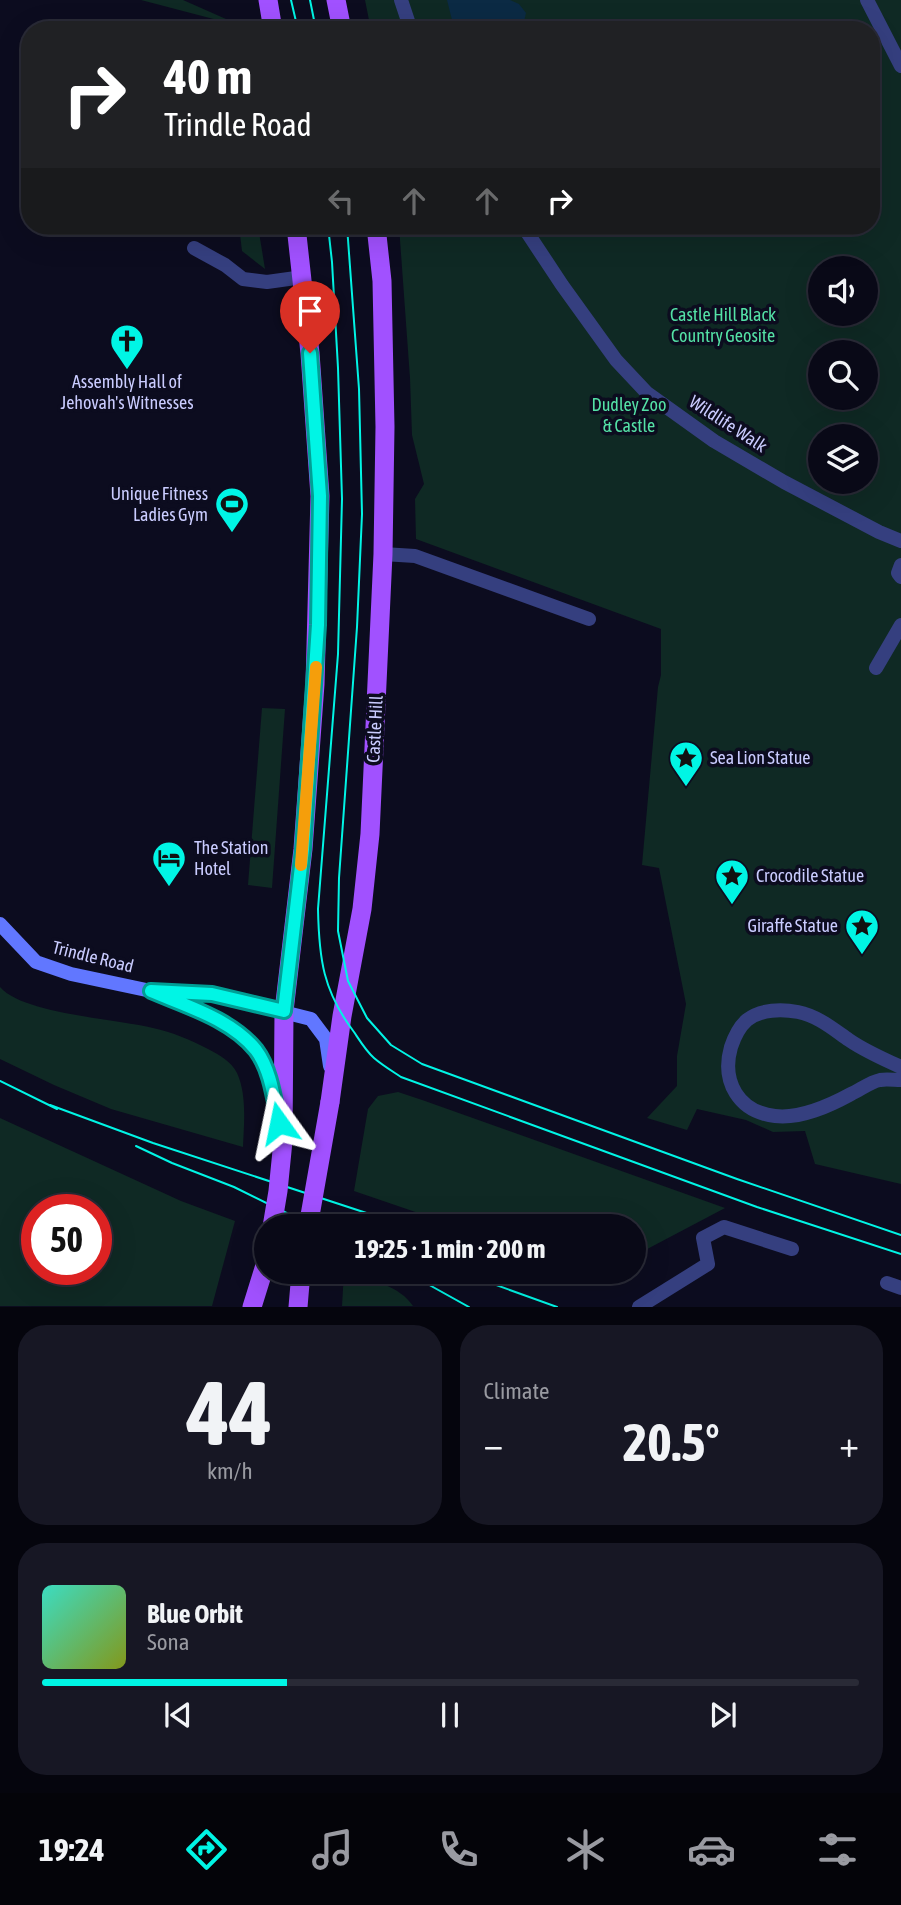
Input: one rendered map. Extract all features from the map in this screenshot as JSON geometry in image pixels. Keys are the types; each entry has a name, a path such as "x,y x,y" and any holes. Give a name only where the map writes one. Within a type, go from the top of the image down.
{"main road":[{"path":"268,0 272,21"},
{"path":"336,0 340,21"},
{"path":"274,1214 283,1141 278,1092 284,1011 303,849 318,625 320,496 297,235"},
{"name":"Castle Hill","path":"310,1214 341,1016 362,909 370,834 383,554 385,427 382,281 377,235"},
{"name":"Trindle Road","path":"0,923 36,961 71,975 151,991 212,994 311,1019 326,1039 331,1094"},
{"name":"Trindle Road","path":"151,991 207,1015 239,1033 257,1051 278,1092"},
{"path":"252,1307 259,1284"},
{"path":"298,1307 300,1284"}],"street":[{"path":"401,0 408,21"},
{"path":"867,0 878,21"},
{"path":"880,25 901,66"},
{"name":"Wildlife Walk","path":"529,235 616,360 647,393 714,441 784,482 901,541"},
{"path":"194,248 225,265 243,279 267,282 303,277"},
{"path":"383,554 415,556 589,619"},
{"path":"901,565 898,573 901,577"},
{"path":"876,668 901,625"},
{"path":"901,1067 850,1040 824,1022 801,1013 780,1010 765,1012 748,1020 734,1037 728,1059 728,1077 740,1100 753,1111 776,1116 802,1114 843,1099 878,1080 901,1080"},
{"path":"639,1307 708,1264 703,1238 724,1227 792,1250"}],"green space":[{"path":"141,0 183,0 230,21 221,21"},
{"name":"Dudley Zoo & Castle","path":"365,0 901,0 901,1184 815,1164 805,1131 773,1132 746,1120 697,1109 687,1130 647,1118 677,1086 677,1056 686,1004 659,868 642,865 661,675 661,629 416,539 415,499 424,484 412,435 400,235 880,235 880,21 369,21"},
{"path":"240,235 259,235 265,269 242,251"},
{"path":"262,708 285,709 272,888 248,885"},
{"path":"0,987 29,1004 167,1032 195,1042 220,1056 234,1069 240,1082 244,1109 243,1147 111,1109 0,1059"},
{"path":"398,1092 725,1208 646,1250 646,1214 421,1214 354,1191 368,1109 378,1096"},
{"path":"0,1118 181,1201 235,1221 212,1306 0,1306"},
{"path":"343,1284 384,1284 401,1293 413,1306 342,1306"}],"water":[{"path":"447,0 510,0 519,4 526,13 524,21 452,20"}],"tram line":[{"path":"291,0 296,21"},
{"path":"310,0 314,21"},
{"path":"329,235 338,368 342,499 338,654 318,909 322,959 335,1003 368,1052 401,1077 757,1207 901,1254"},
{"path":"348,235 359,389 362,514 338,931 348,981 367,1018 391,1045 422,1064 737,1179 901,1235"},
{"path":"0,1081 57,1109"},
{"path":"50,1105 153,1143 370,1214"},
{"path":"136,1146 234,1187 289,1214"},
{"path":"428,1284 469,1307"},
{"path":"493,1284 557,1307"}],"slow traffic":[{"path":"301,865 316,667"}],"place":[{"name":"Assembly Hall of Jehovah's Witnesses","path":"127,371"},
{"name":"Unique Fitness Ladies Gym","path":"232,534"},
{"name":"Sea Lion Statue","path":"686,788"},
{"name":"The Station Hotel","path":"169,888"},
{"name":"Crocodile Statue","path":"732,906"},
{"name":"Giraffe Statue","path":"862,956"}],"route":[{"path":"279,1123 269,1078 257,1051 239,1033 207,1015 151,991 212,994 284,1011 303,849 318,625 320,496 310,353"}],"park label":[{"name":"Castle Hill Black Country Geosite","path":"723,325"}]}
